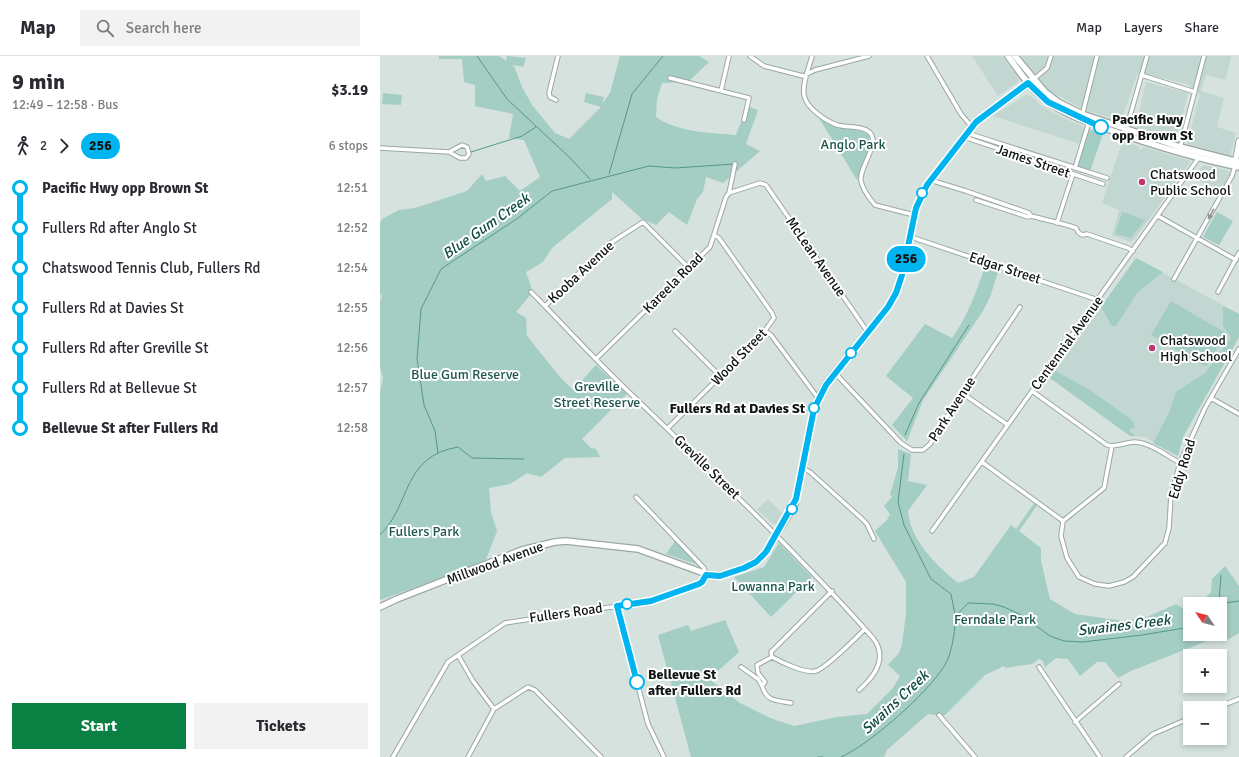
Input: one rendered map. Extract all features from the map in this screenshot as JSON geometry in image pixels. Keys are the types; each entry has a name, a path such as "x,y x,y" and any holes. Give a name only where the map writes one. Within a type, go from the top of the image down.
{"main road":[{"path":"1008,56 1031,82 1052,98 1089,122 1200,156 1237,164 1239,141"},
{"path":"1015,56 1031,82"},
{"path":"706,575 720,576 754,563 766,552 795,504 814,409 818,398 867,331 888,307 896,293 911,237 914,215 921,195 930,180 972,126 980,118 1031,82"},
{"path":"1081,116 1126,133"},
{"name":"Millwood Avenue","path":"380,607 522,550 559,541 638,549 706,575"}],"street":[{"path":"556,100 550,97 549,93 558,56"},
{"path":"721,91 729,56"},
{"path":"750,56 764,66 804,76 815,70 869,56"},
{"path":"812,56 807,75 804,95 805,101 816,112 838,125 861,128 873,137 873,143 860,184 875,205 914,215"},
{"path":"927,56 961,114 972,126"},
{"path":"1031,82 1044,72 1051,56"},
{"path":"1081,116 1097,56"},
{"path":"1126,133 1146,56"},
{"path":"1180,150 1204,56"},
{"path":"1141,75 1195,92"},
{"path":"670,78 749,98 744,120"},
{"path":"1075,168 1089,122"},
{"name":"James Street","path":"965,135 1106,178"},
{"name":"James Street","path":"965,135 1103,184"},
{"path":"380,148 449,152 460,158 466,158 469,154 467,146 462,145 449,152"},
{"name":"Centennial Avenue","path":"932,531 1133,252 1200,156"},
{"name":"Kareela Road","path":"596,359 710,247 726,197 729,193 735,164"},
{"path":"1174,279 1232,176 1237,164"},
{"path":"1057,223 1073,174"},
{"path":"930,180 1029,213 1031,216"},
{"name":"McLean Avenue","path":"729,193 760,183 766,185 867,331"},
{"path":"976,200 1028,217 1031,216 1076,228 1082,235 1087,234 1128,248 1133,252"},
{"path":"1158,216 1236,260"},
{"name":"Kooba Avenue","path":"545,306 609,244 643,222 689,268"},
{"name":"Wood Street","path":"668,428 765,331 774,318 719,238 714,235"},
{"name":"Edgar Street","path":"911,237 1098,300"},
{"path":"1218,292 1239,254"},
{"name":"Greville Street","path":"531,292 596,359 668,428 832,591 879,645 880,658 877,669 868,683 859,690"},
{"name":"Park Avenue","path":"835,373 901,443 914,451 923,450 927,448 1020,307"},
{"path":"675,331 720,376"},
{"path":"765,331 771,335 818,398"},
{"name":"Eddy Road","path":"1063,521 1061,530 1062,542 1069,562 1078,577 1085,581 1104,586 1124,582 1136,575 1165,543 1169,528 1171,495 1180,463 1191,437 1211,398 1239,349"},
{"path":"1032,391 1107,445 1112,446 1132,442 1143,444 1180,463"},
{"path":"962,393 1008,425"},
{"path":"1211,398 1239,414"},
{"path":"982,462 1063,521 1104,488 1112,446"},
{"path":"802,468 810,472 861,518 867,524 874,539"},
{"path":"636,497 704,568 706,575"},
{"name":"Fullers Road","path":"393,757 448,662 508,622 651,601 699,584 706,575"},
{"path":"772,657 771,652 832,591"},
{"path":"617,606 648,724 664,757"},
{"path":"772,657 794,666 811,671 817,671 842,651 865,629"},
{"path":"458,655 473,682 494,709"},
{"path":"762,686 765,682 758,673 757,665 772,657"},
{"path":"741,667 758,679 766,696 771,699 791,703"},
{"path":"1039,667 1100,757"},
{"path":"1075,722 1119,684"},
{"path":"468,757 494,709 528,687 531,688 601,757"},
{"path":"1227,704 1239,699"},
{"path":"939,715 976,757"},
{"path":"1126,757 1153,734 1183,721"}],"shaded area":[{"path":"972,56 1002,56 1019,79 1018,82 998,96"},
{"path":"1021,56 1231,56 1226,80 1206,75 1201,91 1224,98 1217,127 1236,133 1230,155 1187,144 1200,94 1187,84 1138,72 1121,121 1088,111 1053,93 1043,85"},
{"path":"1146,82 1188,93 1176,140 1136,127"},
{"path":"1026,95 1033,97 1039,104 1061,117 1085,127 1080,144 993,116"},
{"name":"Chatswood Public School","path":"1123,140 1139,147 1139,149 1142,150 1143,147 1191,161 1134,240 1130,242 1112,235 1119,210 1102,203"},
{"path":"1205,165 1229,171 1230,173 1221,189 1193,179 1202,166"},
{"name":"Chatswood High School","path":"1136,258 1239,314 1239,337 1183,437 1178,456 1145,437 1130,436 1050,378"},
{"path":"768,499 782,513 776,524 773,524 757,509"}],"green space":[{"path":"439,56 499,56 506,61 507,56 526,58 523,67 510,64 514,66 522,87 532,105 555,133 569,139 601,107 584,102 586,93 604,97 602,104 610,93 620,56 699,56 709,62 688,82 662,83 657,99 656,117 664,122 684,129 736,135 747,106 758,110 746,144 760,151 723,183 706,177 703,192 697,199 687,225 669,212 656,225 642,219 612,192 612,199 552,248 543,262 526,272 531,286 531,294 516,312 526,318 527,336 560,377 573,390 596,365 627,394 582,439 591,448 596,449 600,457 565,458 541,477 527,473 510,484 489,488 491,512 497,531 485,562 380,600 380,392 383,378 380,367 380,302 382,296 380,293 380,224 382,219 399,210 415,208 467,191 482,174 486,181 505,176 520,191 540,177 524,140 509,138 513,114 475,106 475,85 464,82 462,59 439,59"},
{"path":"383,93 402,95 401,105 382,104"},
{"name":"Anglo Park","path":"819,118 834,126 859,130 869,135 869,149 857,180"},
{"path":"1088,129 1103,134 1090,171 1076,166"},
{"path":"1122,212 1133,215 1133,218 1134,216 1145,220 1131,238 1115,234"},
{"path":"1217,212 1233,221 1219,245 1203,237"},
{"path":"1136,258 1163,272 1137,293 1116,326 1112,326 1101,307"},
{"path":"985,267 998,272 990,297 983,311 923,400 907,441 892,425 913,398 886,376 925,324 952,338 958,330 975,295"},
{"path":"1171,301 1226,333 1206,367 1151,335"},
{"path":"1223,306 1239,314 1239,337 1183,437 1178,456 1153,443 1169,413 1176,392 1205,373 1231,338 1223,326"},
{"path":"1055,371 1090,390 1133,421 1135,428 1130,429 1130,432 1134,434 1134,436 1130,436 1050,378"},
{"name":"Ferndale Park","path":"898,449 911,454 908,481 927,485 908,511 910,522 919,542 933,560 958,583 974,577 1011,525 1016,529 1035,502 1038,504 1019,531 1041,548 1041,561 1050,599 1075,614 1124,621 1147,617 1176,604 1183,609 1183,641 1207,641 1183,649 1183,650 1131,671 1118,678 1105,662 1097,662 1080,676 1068,659 1056,658 1045,667 1043,661 1039,659 1032,664 1005,668 1004,666 985,675 944,716 928,714 887,750 884,757 691,757 658,635 688,625 691,631 725,620 739,652 709,679 740,703 770,718 794,726 837,717 867,714 893,688 900,676 888,665 899,653 902,644 906,614 906,582 875,531 887,520 890,514 884,506 892,497 890,494 898,468"},
{"path":"675,541 699,565 666,554"},
{"name":"Lowanna Park","path":"779,543 812,577 771,617 734,577 764,567"},
{"path":"1225,566 1239,586 1239,633 1227,639 1227,597 1206,597 1211,592 1212,579"}],"waterway":[{"path":"477,56 507,99 569,157 590,179"},
{"path":"609,174 632,94 663,56"},
{"path":"471,152 522,136 536,127"},
{"name":"Blue Gum Creek","path":"438,453 435,431 424,405 417,359 421,309 441,269 518,218 552,191 649,166 675,168 734,164"},
{"path":"905,435 919,403 969,325"},
{"name":"Blue Gum Creek","path":"380,535 398,510 417,471 426,461 440,452 458,447 472,458 524,459"},
{"name":"Swains Creek","path":"841,757 853,751 885,727 933,682 949,656 952,643 955,612 951,594 931,579 904,525 898,502 904,454"},
{"path":"1219,597 1221,575"},
{"name":"Swaines Creek","path":"1227,603 1239,601"},
{"name":"Swaines Creek","path":"956,616 968,603 993,604 1004,607 1021,615 1050,636 1064,641 1083,642 1183,628"},
{"name":"Swains Creek","path":"818,757 823,757"}],"bus line":[{"name":"256","path":"637,682 617,606 651,601 667,596 699,584 706,575 717,576 748,566 754,563 766,552 795,504 814,409 818,398 826,385 893,299 902,275 911,237 914,215 921,195 930,180 972,126 980,118 1028,83 1048,102 1101,127"}],"place":[{"name":"Pacific Hwy opp Brown St","path":"1101,127"},
{"name":"Chatswood Public School","path":"1142,182"},
{"name":"Chatswood High School","path":"1152,348"},
{"name":"Fullers Rd at Davies St","path":"814,408"},
{"name":"Bellevue St after Fullers Rd","path":"637,682"}],"park label":[{"name":"Blue Gum Reserve","path":"465,374"},
{"name":"Greville Street Reserve","path":"597,394"},
{"name":"Fullers Park","path":"424,531"}]}
